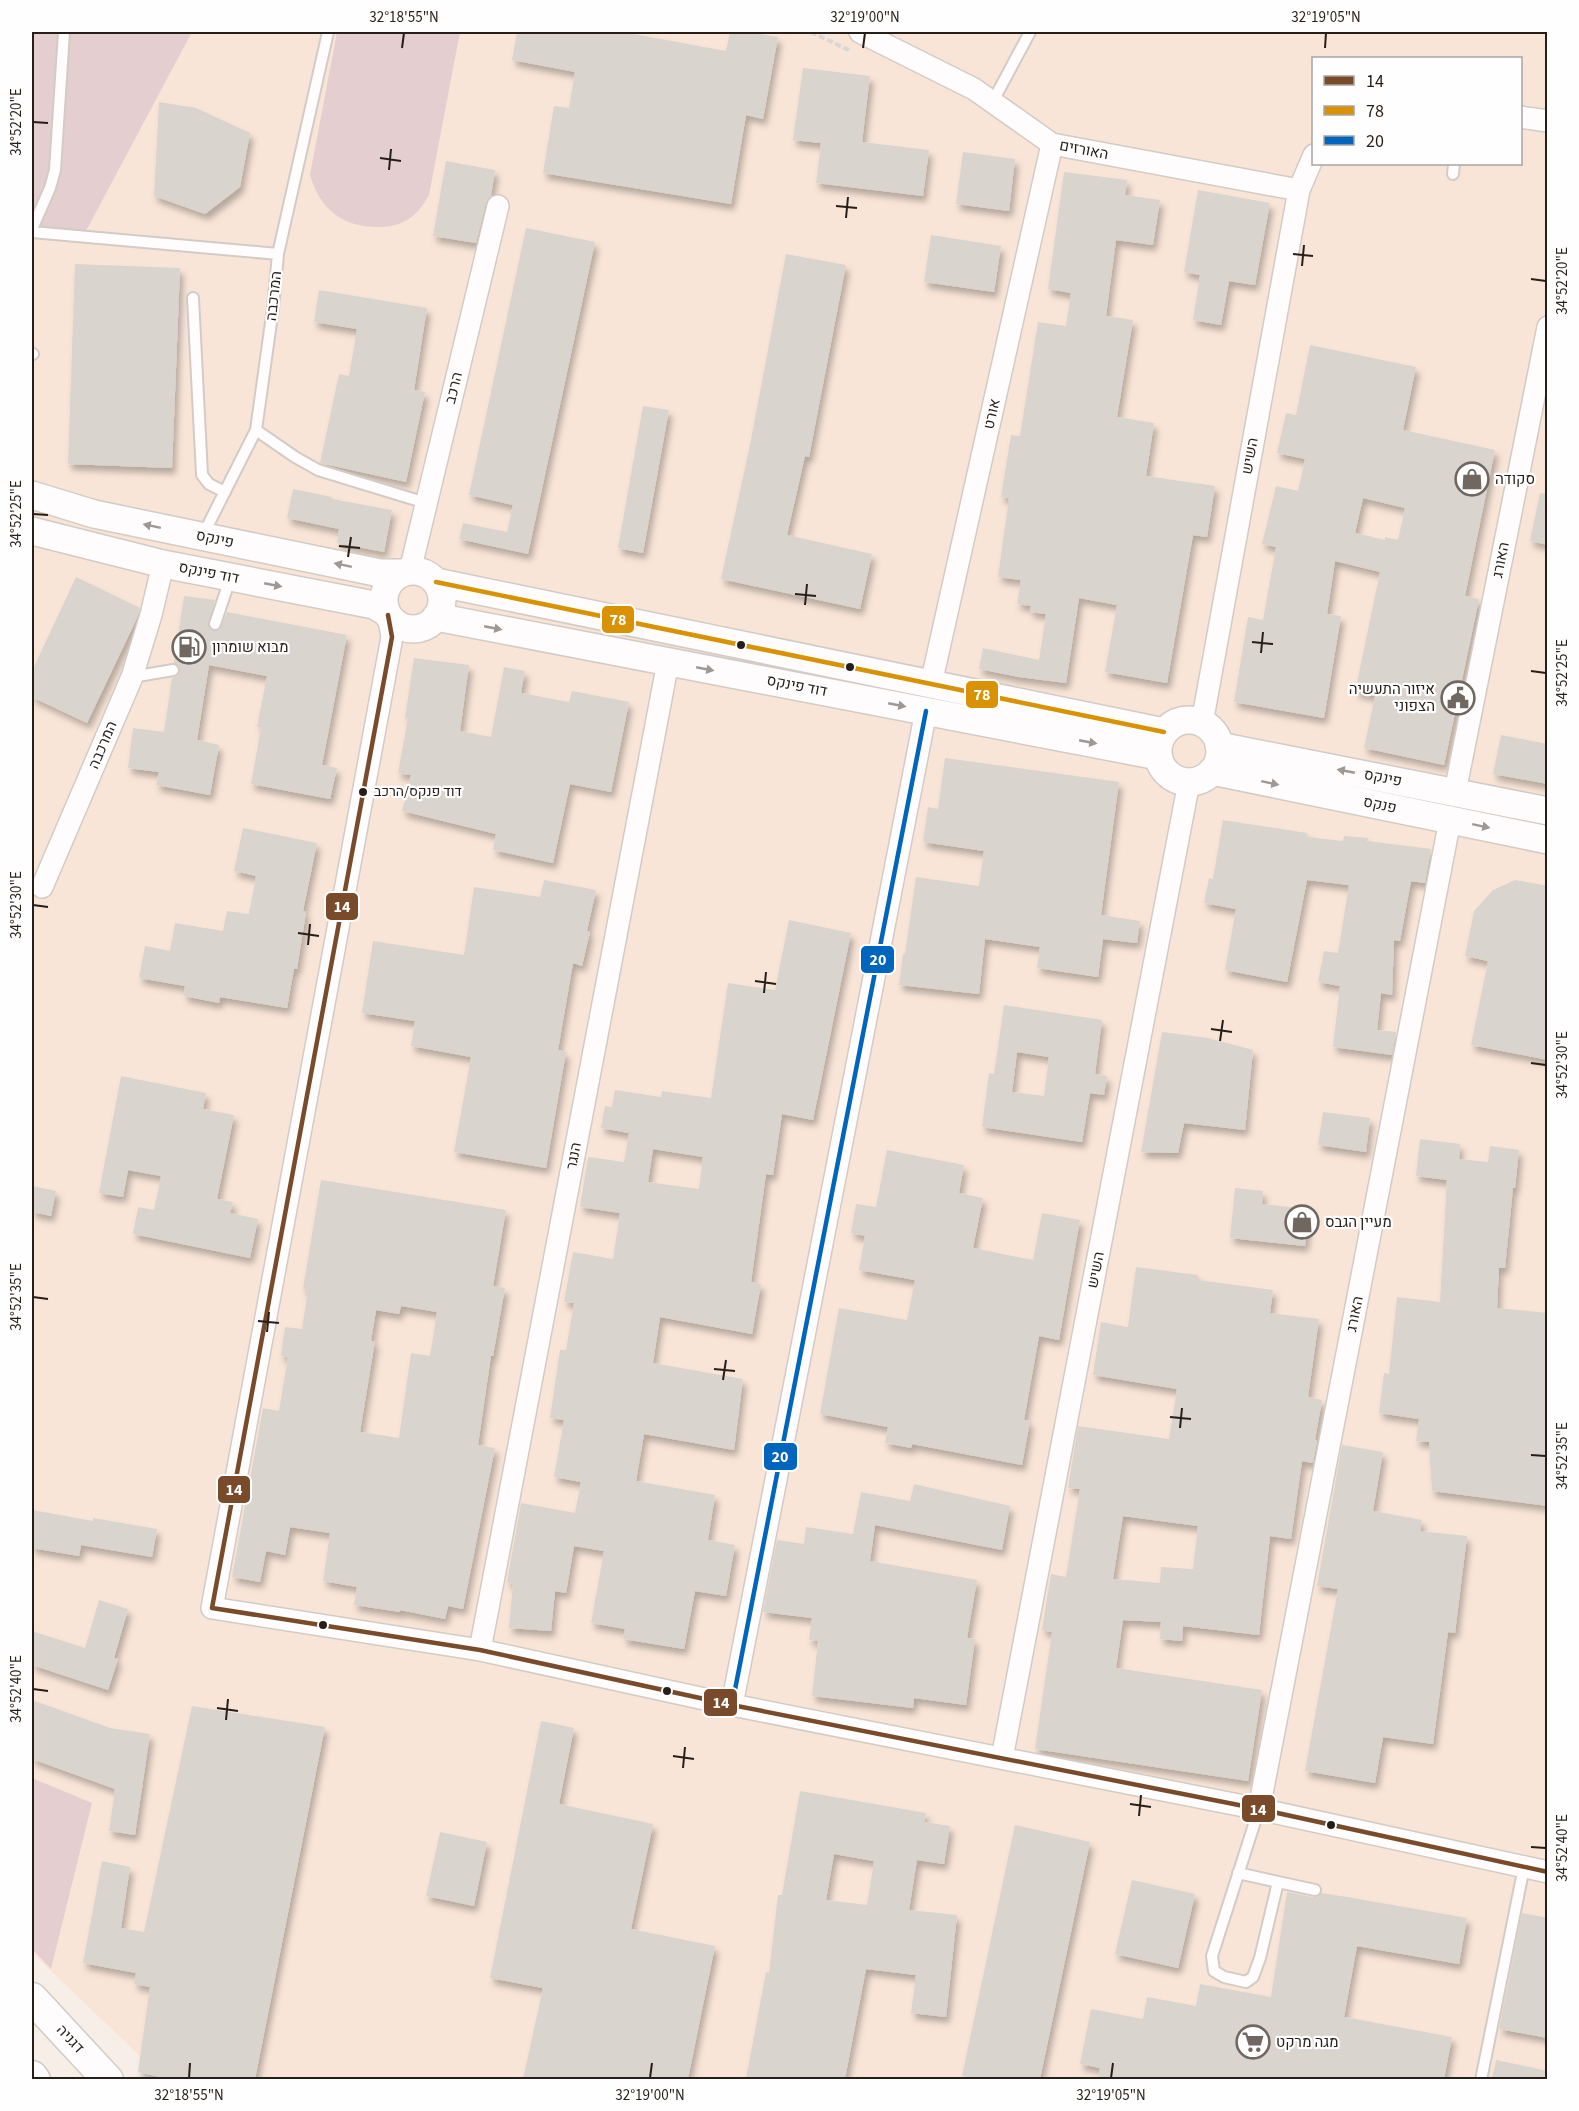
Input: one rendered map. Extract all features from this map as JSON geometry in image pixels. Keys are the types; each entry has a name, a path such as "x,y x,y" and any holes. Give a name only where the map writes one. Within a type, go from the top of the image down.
{"main road":[{"name":"דגניה","path":"32,1998 108,2079"},
{"path":"32,2076 35,2079"}],"street":[{"name":"האורזים","path":"860,32 974,89 1052,144 1299,190"},
{"path":"1522,117 1548,121"},
{"name":"אורט","path":"931,684 1052,144"},
{"path":"1299,190 1312,160"},
{"name":"השיש","path":"1202,723 1299,190"},
{"name":"הרכב","path":"406,572 426,503 498,206"},
{"name":"האורג","path":"1455,792 1548,327"},
{"name":"פינקס","path":"32,495 94,514 380,573 406,572"},
{"name":"דוד פינקס","path":"32,531 163,564 374,605 387,613"},
{"name":"המרכבה","path":"42,887 132,677 151,615 163,564"},
{"path":"387,613 397,624 413,629 430,623 441,608 442,599 436,582 429,575 420,571 406,572 393,578 387,586 384,604 392,637 212,1608 480,1650 732,1705 1259,1809 1548,1872"},
{"path":"436,582 931,684 1161,744"},
{"name":"דוד פינקס","path":"436,617 926,711 1161,744"},
{"name":"הנגר","path":"480,1650 668,662"},
{"path":"732,1705 926,711"},
{"path":"1191,720 1202,723 1216,735 1207,766 1178,780 1162,766 1161,744 1171,726 1180,721 1191,720"},
{"name":"השיש","path":"1002,1758 1207,766"},
{"name":"פינקס","path":"1207,766 1455,792 1548,811"},
{"name":"פנקס","path":"1207,766 1548,840"},
{"name":"האורג","path":"1259,1809 1450,820"}],"lane":[{"path":"32,230 55,170 64,32"},
{"path":"279,254 327,32"},
{"path":"992,103 1030,32"},
{"name":"המרכבה","path":"32,230 279,254 256,430 203,536"},
{"path":"193,298 202,475 209,484 225,492"},
{"path":"256,430 318,470 426,503"},
{"path":"215,624 231,577"},
{"path":"132,677 173,670"},
{"path":"1259,1809 1212,1956 1214,1971 1224,1977 1246,1982 1253,1977 1260,1958 1278,1882"},
{"path":"1481,2079 1524,1867"},
{"path":"1238,1873 1315,1890"}],"path":[{"path":"811,32 859,55"}],"shaded area":[{"path":"32,32 192,32 85,233 32,233"},
{"path":"192,32 1547,32 1547,2079 164,2079 32,1953 32,233 85,233"},
{"path":"337,32 460,32 429,195 414,215 402,223 378,227 343,220 326,206 314,187 310,175"},
{"path":"32,1778 92,1803 51,1969 32,1949"}],"building":[{"path":"517,32 623,32 726,51 730,32 748,32 778,37 763,119 746,115 731,204 543,173 554,106 569,108 575,72 512,60"},
{"path":"803,68 870,76 862,142 929,150 923,196 816,183 821,143 793,140"},
{"path":"159,102 196,108 250,133 240,187 205,214 154,196"},
{"path":"963,152 1015,159 1009,211 956,204"},
{"path":"446,161 495,170 491,196 486,203 476,243 433,236"},
{"path":"1064,172 1127,180 1125,195 1160,200 1153,245 1116,240 1106,316 1133,320 1117,417 1154,423 1146,476 1215,486 1207,537 1193,535 1167,683 1105,672 1117,605 1079,598 1066,683 979,669 983,648 1039,660 1046,614 1030,612 1031,606 1017,604 1021,580 998,577 1009,498 1001,497 1011,435 1020,436 1038,322 1066,326 1071,293 1048,289"},
{"path":"1198,190 1270,203 1255,285 1229,281 1221,325 1193,320 1200,275 1184,272"},
{"path":"526,228 595,242 528,554 459,539 463,523 507,532 513,505 469,495"},
{"path":"931,235 1001,246 994,292 924,282"},
{"path":"786,254 846,265 809,457 805,456 787,535 872,554 860,609 721,579 750,445"},
{"path":"75,264 180,268 172,468 68,464"},
{"path":"319,290 427,308 414,390 425,392 406,482 320,463 339,374 349,376 357,329 314,322"},
{"path":"1310,345 1416,367 1403,430 1495,450 1465,596 1479,599 1444,765 1364,748 1375,696 1355,692 1380,572 1335,561 1327,614 1341,616 1324,718 1234,702 1248,617 1263,620 1276,547 1262,544 1276,486 1298,491 1305,459 1277,453 1286,413 1296,415","holes":["1363,498 1405,508 1398,540 1385,537 1385,540 1355,533"]},
{"path":"643,406 669,410 643,553 618,548"},
{"path":"293,489 392,510 384,552 337,543 339,529 287,518"},
{"path":"1540,493 1548,494 1548,545 1530,541"},
{"path":"76,577 140,608 87,723 32,697 32,671"},
{"path":"184,596 215,600 208,625 213,631 220,629 227,612 347,635 322,765 337,768 330,799 251,784 261,728 257,727 267,676 209,665 197,740 219,745 210,795 156,785 159,772 128,768 133,728 164,732 172,678 180,672 179,666 174,663"},
{"path":"414,658 469,665 460,731 491,737 504,667 525,671 521,693 569,702 572,691 629,702 611,792 570,784 553,863 493,850 496,834 402,811 411,775 398,773 408,718 405,718"},
{"path":"1501,735 1548,744 1548,784 1493,774"},
{"path":"945,758 1119,782 1101,915 1140,921 1137,943 1103,939 1098,977 1037,968 1040,947 985,939 979,994 899,985 916,877 979,886 984,851 923,842 928,807 938,809"},
{"path":"1223,820 1307,833 1307,837 1343,841 1344,836 1368,838 1367,841 1431,849 1425,883 1411,881 1400,941 1394,940 1392,995 1381,993 1377,1030 1396,1032 1392,1055 1333,1047 1340,986 1318,982 1324,951 1338,953 1349,885 1307,880 1287,982 1225,970 1236,909 1204,903 1209,878 1213,879"},
{"path":"243,828 317,843 303,911 306,912 297,969 294,969 287,1008 220,997 219,1003 184,996 185,986 139,978 145,946 170,951 175,923 223,931 227,911 249,914 256,876 234,871"},
{"path":"544,880 596,890 582,966 573,963 558,1050 566,1052 546,1168 454,1152 471,1057 411,1046 415,1021 362,1013 373,941 464,955 474,887 540,897"},
{"path":"1515,880 1548,886 1548,1060 1471,1045 1488,961 1465,956 1474,911 1493,890"},
{"path":"789,920 851,933 813,1120 782,1114 773,1175 766,1174 751,1282 761,1284 752,1334 660,1317 653,1363 743,1379 734,1450 644,1434 636,1481 715,1495 708,1540 735,1545 726,1596 695,1591 684,1649 623,1639 625,1629 591,1623 604,1551 574,1546 566,1593 555,1591 551,1631 509,1628 513,1584 507,1582 521,1503 575,1513 581,1482 554,1477 564,1420 550,1418 560,1350 566,1350 574,1303 564,1302 573,1252 613,1259 620,1213 580,1207 588,1157 624,1162 629,1133 601,1128 605,1106 612,1107 615,1090 661,1097 662,1091 711,1098 728,983 775,990","holes":["653,1149 703,1157 699,1189 648,1182"]},
{"path":"1004,1005 1102,1020 1095,1074 1107,1076 1104,1095 1090,1093 1082,1142 982,1127 989,1073 994,1074","holes":["1017,1052 1049,1057 1044,1096 1012,1092"]},
{"path":"1162,1032 1208,1038 1253,1050 1245,1130 1184,1123 1178,1153 1141,1152"},
{"path":"121,1076 206,1093 203,1109 234,1115 217,1199 233,1202 230,1213 258,1219 250,1258 133,1234 138,1207 154,1210 161,1176 128,1170 123,1197 99,1193"},
{"path":"1323,1112 1370,1118 1366,1152 1318,1145"},
{"path":"1420,1139 1460,1144 1459,1159 1488,1162 1490,1146 1519,1150 1505,1268 1499,1268 1497,1308 1548,1313 1548,1506 1432,1491 1429,1442 1416,1441 1419,1419 1379,1413 1384,1373 1389,1374 1397,1297 1440,1302 1447,1180 1416,1176"},
{"path":"887,1150 964,1165 959,1193 983,1198 973,1248 1033,1260 1042,1213 1080,1220 1059,1340 1039,1336 1024,1420 1030,1421 1022,1465 912,1444 911,1448 885,1443 888,1427 820,1414 839,1308 907,1320 915,1280 859,1270 865,1236 851,1233 856,1204 876,1207"},
{"path":"321,1180 506,1210 493,1286 505,1288 493,1356 491,1356 478,1445 495,1448 463,1609 448,1606 445,1619 400,1610 400,1612 354,1605 357,1587 323,1581 330,1533 290,1527 285,1555 266,1551 260,1582 232,1577 263,1408 279,1411 288,1357 281,1356 285,1327 302,1329 308,1290 303,1289","holes":["401,1306 437,1312 430,1356 411,1353 399,1438 360,1432 375,1341 371,1341 376,1310 399,1314"]},
{"path":"32,1186 56,1191 51,1216 32,1212"},
{"path":"1235,1188 1263,1191 1262,1204 1309,1209 1305,1246 1230,1238"},
{"path":"1136,1267 1198,1275 1198,1280 1273,1290 1270,1313 1319,1319 1308,1397 1322,1400 1313,1463 1302,1461 1291,1539 1270,1536 1259,1635 1183,1626 1182,1641 1160,1639 1161,1622 1123,1620 1116,1668 1262,1690 1248,1781 1035,1749 1052,1632 1042,1630 1051,1574 1066,1577 1080,1489 1068,1488 1078,1426 1169,1439 1177,1389 1093,1375 1101,1322 1128,1327","holes":["1123,1516 1198,1526 1193,1569 1161,1567 1160,1583 1113,1579"]},
{"path":"1342,1445 1383,1452 1373,1511 1422,1520 1420,1531 1467,1536 1455,1633 1448,1632 1433,1744 1383,1737 1375,1783 1305,1771 1338,1589 1317,1586"},
{"path":"914,1484 1010,1506 1002,1550 875,1525 870,1561 977,1580 967,1638 975,1639 966,1705 914,1698 913,1708 812,1696 818,1641 809,1640 812,1618 763,1612 777,1540 804,1544 806,1527 853,1534 861,1492 910,1501"},
{"path":"32,1510 157,1529 152,1557 81,1545 79,1556 32,1548"},
{"path":"99,1600 128,1609 114,1658 118,1659 108,1690 32,1665 32,1631 85,1648"},
{"path":"32,1700 110,1728 150,1734 135,1835 109,1831 115,1789 32,1759"},
{"path":"192,1706 325,1727 255,2079 169,2079 138,2072 150,1987 134,1984 136,1973 83,1963 102,1861 130,1867 121,1928 144,1932"},
{"path":"541,1721 574,1728 559,1804 653,1824 631,1929 715,1946 688,2079 523,2079 543,1988 490,1978"},
{"path":"800,1791 926,1813 924,1822 950,1826 944,1864 917,1860 909,1910 957,1915 946,2017 911,2013 916,1975 866,1969 845,2079 746,2079 766,1972 769,1973 778,1895 782,1895","holes":["834,1854 874,1861 867,1905 826,1900"]},
{"path":"1015,1825 1090,1842 1040,2079 980,2079 962,2076"},
{"path":"440,1832 487,1842 474,1906 426,1896"},
{"path":"1132,1880 1195,1894 1178,1968 1115,1954"},
{"path":"1287,1892 1313,1897 1318,1897 1321,1893 1467,1918 1459,1964 1357,1946 1344,2017 1452,2037 1444,2079 1098,2079 1100,2068 1080,2064 1091,2009 1143,2019 1147,1997 1196,2006 1200,1984 1271,1997"},
{"path":"1522,1913 1548,1918 1548,2038 1499,2029"},
{"path":"1496,2060 1548,2071 1548,2079 1492,2079"}],"transit line":[{"name":"78","path":"436,582 1164,732"},
{"name":"14","path":"388,615 392,637 212,1608 480,1650 732,1705 1259,1809 1548,1872"},
{"name":"20","path":"732,1705 926,711"}],"place":[{"name":"סקודה","path":"1472,479"},
{"name":"מבוא שומרון","path":"189,647"},
{"name":"איזור התעשיה הצפוני","path":"1458,698"},
{"name":"דוד פנקס/הרכב","path":"363,792"},
{"name":"מעיין הגבס","path":"1302,1222"},
{"name":"מגה מרקט","path":"1253,2042"}]}
